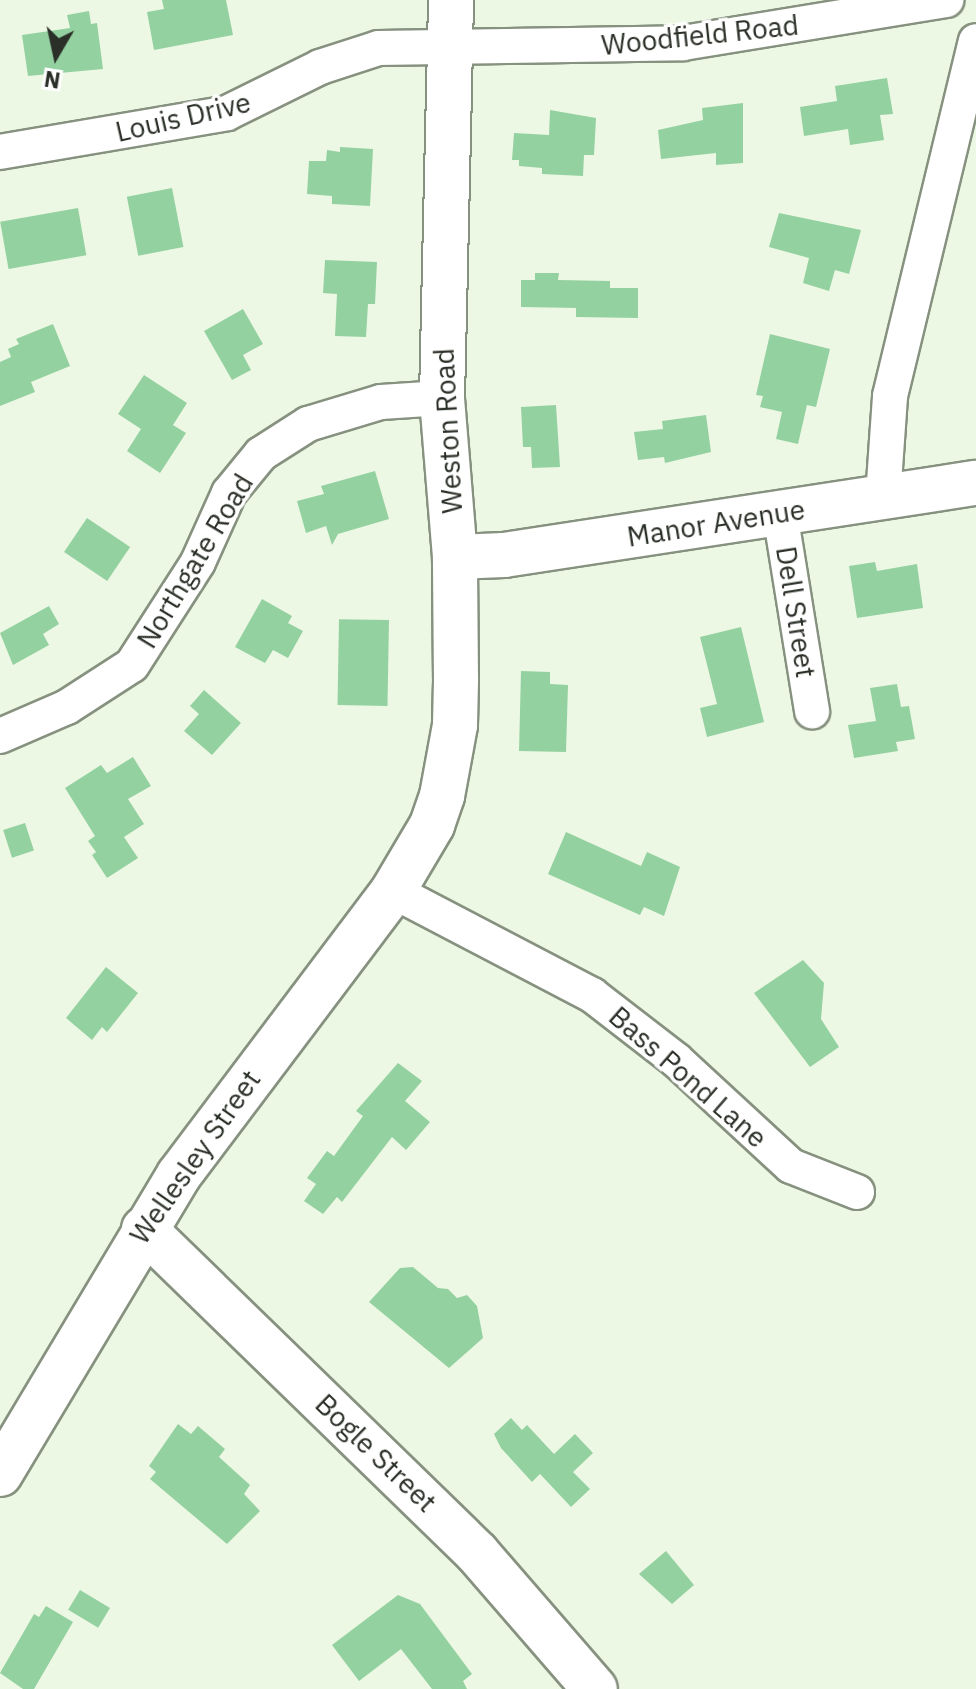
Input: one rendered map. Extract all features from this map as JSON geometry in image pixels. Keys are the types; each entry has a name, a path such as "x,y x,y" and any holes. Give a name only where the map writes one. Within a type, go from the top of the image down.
{"main road":[{"name":"Weston Road","path":"404,874 432,825 450,759 455,557 442,398 451,0"},
{"name":"Manor Avenue","path":"455,557 504,555 976,483"},
{"name":"Wellesley Street","path":"0,1474 144,1229 263,1058 404,874"},
{"name":"Bogle Street","path":"144,1229 477,1553 595,1689"}],"street":[{"name":"Woodfield Road","path":"451,45 683,43 947,0"},
{"path":"883,497 890,396 976,41"},
{"name":"Louis Drive","path":"0,152 227,113 350,55 379,48 451,45"},
{"name":"Northgate Road","path":"0,736 67,707 132,665 198,562 229,493 261,454 308,424 381,402 442,398"},
{"name":"Dell Street","path":"780,513 812,711"},
{"name":"Bass Pond Lane","path":"404,874 592,995 676,1060 791,1166 857,1192"}],"building":[{"path":"162,0 226,0 233,35 154,50 147,12 164,9"},
{"path":"89,11 91,24 97,23 103,69 28,76 22,35 70,28 67,15"},
{"path":"887,78 893,114 880,115 884,140 850,145 848,129 804,136 800,107 837,101 835,86"},
{"path":"743,103 743,163 716,165 716,153 661,159 658,130 703,120 702,108"},
{"path":"550,110 596,118 594,155 584,155 583,176 542,174 542,168 519,166 519,160 512,160 514,133 549,135"},
{"path":"340,147 373,149 370,206 332,204 332,196 307,194 309,161 326,161 327,150 340,152"},
{"path":"172,188 183,247 138,256 127,197"},
{"path":"78,208 86,255 9,269 0,222"},
{"path":"779,213 861,230 849,274 835,270 829,291 803,283 809,258 769,247"},
{"path":"325,260 377,262 375,304 368,304 366,337 335,336 337,294 323,293"},
{"path":"535,273 559,273 558,280 610,281 610,288 638,288 638,318 576,317 576,308 521,307 521,280 535,280"},
{"path":"243,309 263,344 243,355 251,370 232,380 204,331"},
{"path":"53,324 70,366 31,382 35,392 0,406 0,362 11,357 8,349 19,344 16,339"},
{"path":"770,334 830,349 816,407 807,405 798,444 776,439 782,412 760,407 763,396 756,395"},
{"path":"144,375 187,403 173,425 186,433 160,473 127,451 141,429 118,414"},
{"path":"556,405 560,467 532,468 531,447 523,447 521,407"},
{"path":"706,415 711,452 665,463 664,457 638,460 634,432 663,429 662,421"},
{"path":"375,471 389,519 338,534 332,545 326,526 306,533 297,501 324,494 321,486"},
{"path":"87,518 130,547 107,581 64,552"},
{"path":"875,562 877,571 917,564 923,608 857,618 849,566"},
{"path":"262,599 292,616 288,623 303,631 288,658 273,650 265,663 235,647"},
{"path":"49,606 59,624 43,634 49,645 13,665 0,633"},
{"path":"339,619 389,620 387,706 338,705"},
{"path":"741,627 764,722 707,737 700,708 717,704 700,637"},
{"path":"521,671 550,672 550,684 568,685 566,752 519,751"},
{"path":"897,684 901,707 909,706 915,739 896,742 898,751 854,758 848,725 876,721 870,688"},
{"path":"204,690 241,723 212,755 184,731 199,714 190,706"},
{"path":"133,757 151,786 128,799 144,824 124,837 138,858 107,878 92,855 96,852 88,841 95,836 65,788 101,765 107,773"},
{"path":"25,823 34,851 12,858 3,830"},
{"path":"566,832 641,866 647,852 680,867 664,916 644,907 640,915 548,874"},
{"path":"803,960 824,983 821,1019 839,1047 810,1067 754,993"},
{"path":"106,967 138,993 107,1032 102,1027 92,1040 66,1018"},
{"path":"398,1063 422,1081 405,1101 430,1122 406,1150 392,1137 342,1202 337,1197 323,1214 304,1201 316,1184 307,1178 327,1151 334,1156 363,1116 356,1111"},
{"path":"413,1267 438,1288 448,1289 457,1298 467,1295 477,1306 483,1338 449,1368 369,1302 400,1268"},
{"path":"511,1418 522,1430 527,1425 554,1454 575,1434 593,1453 573,1472 590,1489 571,1507 540,1474 532,1482 501,1448 494,1434"},
{"path":"178,1424 191,1434 198,1426 225,1449 219,1457 250,1485 244,1494 260,1511 227,1544 150,1479 156,1472 149,1466"},
{"path":"666,1551 694,1585 672,1604 639,1574"},
{"path":"80,1590 110,1608 98,1628 68,1610"},
{"path":"398,1595 420,1604 472,1674 463,1681 467,1689 432,1689 401,1649 359,1681 332,1645"},
{"path":"46,1606 73,1622 34,1689 23,1689 0,1673 34,1614 39,1617"}]}
